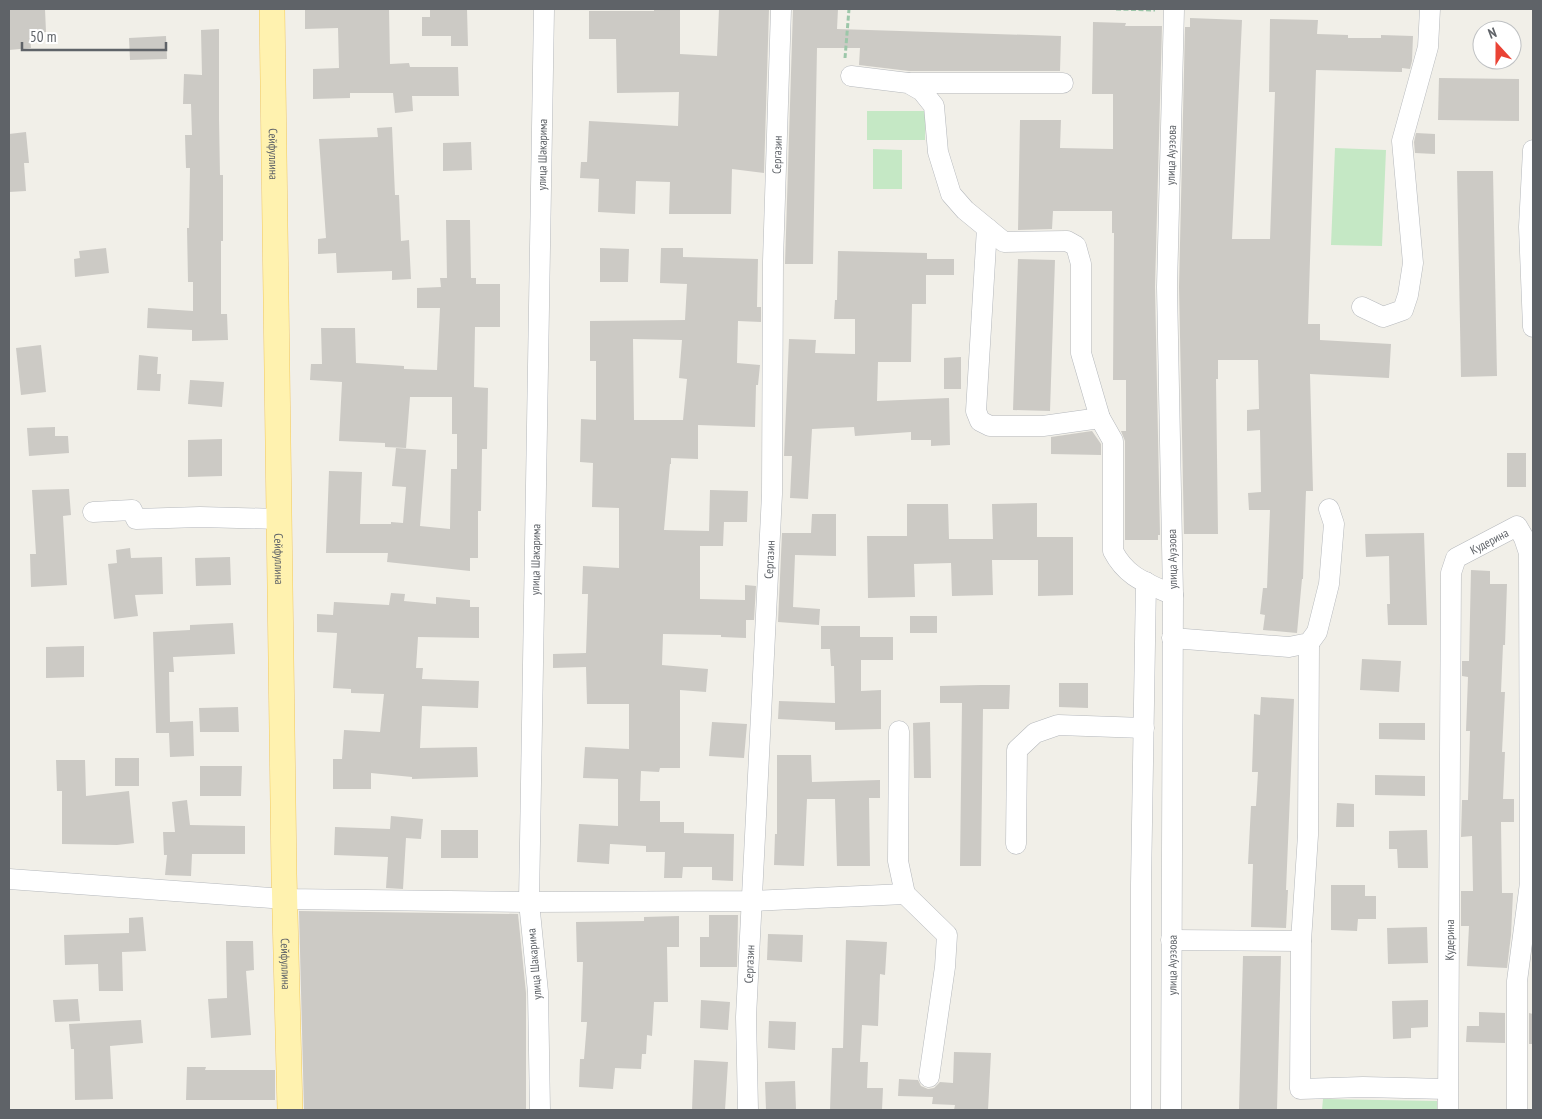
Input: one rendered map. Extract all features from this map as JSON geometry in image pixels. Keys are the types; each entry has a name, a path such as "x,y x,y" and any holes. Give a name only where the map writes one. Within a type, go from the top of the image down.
{"main road":[{"name":"Сейфуллина","path":"272,9 285,899 290,1110"}],"street":[{"name":"улица Шакарима","path":"540,1110 538,992 529,902 544,9"},
{"name":"Сергазин","path":"748,1110 746,1017 772,494 773,261 781,9"},
{"path":"1362,307 1384,317 1403,310 1408,295 1413,263 1402,141 1428,47 1430,9"},
{"name":"улица Ауэзова","path":"1171,1110 1173,595 1167,286 1174,10"},
{"path":"851,76 908,83 1063,83"},
{"path":"908,83 922,91 934,106 938,152 951,194 965,210 1004,242 1067,241 1076,246 1081,264 1081,353 1100,418 1113,440 1113,551 1119,563 1126,571 1173,595"},
{"path":"1533,150 1529,227 1533,327"},
{"path":"987,228 976,411 980,421 990,426 1044,426 1100,418"},
{"path":"1329,509 1334,524 1329,584 1317,632 1309,643 1308,835 1301,942 1300,1089 1363,1087 1446,1089"},
{"path":"93,512 132,510 136,527 200,517 279,519"},
{"name":"Кудерина","path":"1517,1110 1517,981 1531,883 1528,553 1524,538 1525,521"},
{"name":"Кудерина","path":"1448,1110 1446,1089 1451,573 1456,558 1525,521"},
{"path":"1141,1110 1146,582"},
{"path":"1172,638 1289,647 1309,643"},
{"path":"1016,844 1016,750 1035,733 1058,725 1144,728"},
{"path":"899,731 898,861 905,894 947,935 945,967 929,1077"},
{"path":"9,879 285,899 529,902 752,901 905,894"},
{"path":"1171,940 1301,942"}],"path":[{"path":"849,9 843,75 851,76"},
{"path":"1116,9 1174,10"}],"green space":[{"path":"867,111 926,111 925,140 867,140"},
{"path":"1335,148 1386,150 1382,246 1331,245"},
{"path":"873,149 902,150 902,189 873,189"},
{"path":"1323,1099 1437,1101 1437,1110 1322,1110"}],"building":[{"path":"9,9 45,9 46,32 30,34 31,48 9,50"},
{"path":"305,9 389,9 390,64 409,63 410,67 458,67 459,96 412,96 413,111 395,113 393,93 350,93 350,98 313,99 313,69 339,68 338,28 305,29"},
{"path":"430,9 467,9 468,46 451,46 451,36 422,36 422,17 430,17"},
{"path":"654,9 680,9 680,54 717,56 719,9 769,9 764,173 732,169 731,214 669,214 670,182 636,181 635,214 598,212 599,179 580,178 581,162 587,162 589,121 678,126 679,92 617,93 616,39 589,39 589,11 654,11"},
{"path":"793,9 838,9 837,29 1061,36 1060,71 909,71 859,65 860,48 817,48 813,264 785,264"},
{"path":"1190,18 1242,20 1232,239 1270,239 1275,92 1269,92 1270,19 1318,20 1317,34 1348,35 1348,38 1381,38 1381,35 1413,36 1410,69 1402,68 1402,72 1316,70 1308,324 1320,324 1320,340 1391,344 1389,378 1310,374 1313,491 1306,491 1303,579 1297,633 1263,630 1265,615 1260,614 1263,588 1267,588 1270,510 1249,510 1248,493 1261,492 1260,430 1247,431 1247,410 1259,409 1258,360 1218,360 1218,379 1216,379 1218,534 1184,534 1179,287 1185,27 1190,27"},
{"path":"1093,22 1126,23 1125,26 1162,26 1155,287 1160,535 1158,535 1158,540 1125,540 1125,441 1121,431 1126,431 1126,380 1113,380 1114,233 1112,233 1112,211 1053,211 1052,229 1018,230 1020,120 1061,120 1060,148 1113,149 1113,94 1092,94"},
{"path":"219,29 220,175 223,175 221,314 227,314 228,340 192,341 192,330 147,328 148,308 193,311 193,282 188,282 187,228 189,228 190,168 186,168 185,135 192,135 191,104 183,104 184,74 202,75 201,30"},
{"path":"166,36 167,59 130,60 129,38"},
{"path":"1439,78 1519,79 1519,121 1438,120"},
{"path":"392,127 395,195 399,195 401,241 409,240 411,279 392,280 392,271 337,273 336,253 318,254 318,239 326,238 319,139 378,137 377,128"},
{"path":"26,132 29,163 24,163 26,191 9,192 9,134"},
{"path":"1416,133 1435,134 1435,154 1415,153 1414,142"},
{"path":"471,142 472,170 443,171 443,143"},
{"path":"1457,171 1493,171 1497,376 1461,377"},
{"path":"446,220 470,220 471,278 476,278 476,284 500,284 500,327 475,327 474,387 488,388 487,449 482,449 481,511 478,511 478,558 470,558 470,571 387,562 388,553 326,553 329,471 362,472 360,524 403,523 406,487 392,486 396,448 426,450 420,526 450,529 451,469 457,469 457,434 452,434 452,397 410,397 406,448 385,447 385,443 339,441 342,382 310,380 311,364 322,364 321,328 355,328 356,363 404,366 404,369 437,370 440,308 417,308 417,288 441,287 440,278 447,278"},
{"path":"106,248 109,273 75,277 74,259 80,258 79,251"},
{"path":"600,248 629,249 628,282 600,282"},
{"path":"661,248 683,248 683,257 758,259 757,307 761,307 761,322 738,321 737,363 760,365 758,385 756,385 755,427 698,425 698,459 671,458 664,530 709,531 710,490 748,491 747,522 724,522 723,546 700,546 700,599 745,600 745,585 756,586 754,620 746,620 746,638 721,637 721,635 663,634 662,665 708,669 706,692 680,690 680,768 660,768 659,772 641,771 640,801 660,801 660,822 684,822 684,833 734,834 733,881 712,880 712,867 683,867 682,878 664,878 665,852 646,852 646,846 610,844 609,864 577,862 579,824 618,826 618,779 583,778 585,747 629,749 629,704 587,704 586,667 553,668 553,654 586,653 588,594 582,594 583,566 619,568 619,508 592,507 593,463 580,462 581,419 596,420 596,361 590,361 590,321 685,320 687,284 660,283","holes":["633,339 682,340 679,378 687,379 683,420 634,420"]},
{"path":"838,251 927,253 927,259 954,259 954,275 926,275 926,304 912,304 911,362 878,362 877,401 949,398 950,445 931,446 931,440 911,440 911,432 855,436 854,427 812,429 808,499 790,498 792,456 784,456 789,339 816,340 815,353 855,354 855,319 834,319 835,300 837,300"},
{"path":"1018,259 1055,260 1050,411 1013,410"},
{"path":"41,345 46,392 21,395 16,348"},
{"path":"139,355 158,357 157,374 161,374 160,391 137,390"},
{"path":"961,357 961,389 944,389 944,358"},
{"path":"190,380 224,382 222,407 188,404"},
{"path":"55,427 55,436 68,436 69,453 29,456 27,428"},
{"path":"1092,431 1101,444 1101,455 1051,454 1051,437"},
{"path":"222,439 222,476 188,477 188,440"},
{"path":"1507,453 1526,453 1526,487 1507,487"},
{"path":"69,489 71,515 63,516 67,585 31,587 30,554 36,554 32,490"},
{"path":"1037,503 1037,537 1073,537 1073,595 1038,596 1038,560 992,560 993,595 952,596 951,563 914,564 915,597 868,598 867,536 907,536 907,504 948,504 949,539 993,539 992,504"},
{"path":"812,514 836,514 836,556 795,555 793,607 820,609 819,625 778,622 782,533 811,533"},
{"path":"1424,533 1427,625 1388,625 1387,604 1390,604 1389,556 1366,557 1365,534"},
{"path":"130,548 131,558 162,557 163,594 135,595 138,616 114,619 108,564 117,563 116,550"},
{"path":"230,557 231,585 196,586 195,558"},
{"path":"1471,570 1490,571 1490,584 1507,584 1501,692 1505,692 1502,752 1505,752 1503,799 1514,799 1514,822 1501,822 1502,893 1513,893 1507,968 1467,966 1469,926 1461,926 1461,891 1473,891 1472,836 1461,837 1462,800 1468,800 1470,731 1466,731 1468,677 1462,676 1462,661 1469,661"},
{"path":"391,593 405,594 404,601 436,604 436,597 470,600 470,607 479,607 479,638 418,637 416,668 423,668 422,679 479,681 478,708 422,706 420,748 477,747 478,777 412,779 412,777 371,773 371,789 333,789 333,759 342,759 344,730 380,732 384,694 351,693 351,689 333,688 337,633 317,632 317,614 333,615 334,602 389,605"},
{"path":"910,616 937,616 937,633 910,633"},
{"path":"233,623 235,654 173,657 174,672 169,672 170,722 193,721 194,756 170,757 169,733 156,733 153,632 190,630 190,625"},
{"path":"821,626 860,626 860,637 893,637 893,660 861,660 861,691 881,690 881,729 835,730 835,722 778,719 779,701 835,703 834,666 831,666 830,649 821,649"},
{"path":"84,646 84,677 46,678 46,647"},
{"path":"1362,659 1401,661 1399,692 1360,690"},
{"path":"1059,683 1088,683 1088,708 1059,707"},
{"path":"1010,685 1009,709 983,709 981,866 960,866 962,703 940,703 940,686"},
{"path":"1261,697 1294,699 1286,928 1251,927 1253,864 1248,864 1251,806 1256,806 1258,772 1252,772 1254,714 1260,715"},
{"path":"238,707 239,732 200,732 199,708"},
{"path":"712,722 747,724 744,758 709,756"},
{"path":"930,722 931,778 914,778 913,723"},
{"path":"1379,723 1425,723 1425,740 1379,739"},
{"path":"777,755 811,755 812,782 880,780 880,798 869,798 870,866 837,866 835,799 807,799 804,866 774,865 775,834 777,834"},
{"path":"115,758 139,758 139,786 115,786"},
{"path":"56,760 85,760 86,796 129,791 134,843 117,845 62,844 62,791 57,791"},
{"path":"200,766 242,766 241,796 200,796"},
{"path":"1375,775 1425,776 1425,796 1375,795"},
{"path":"187,800 190,825 245,826 245,854 192,854 191,876 165,875 167,855 164,855 163,832 175,832 172,802"},
{"path":"1337,803 1354,804 1354,827 1336,827"},
{"path":"391,816 423,819 421,839 406,838 403,889 386,888 388,857 334,855 335,827 390,829"},
{"path":"441,830 478,830 478,858 441,858"},
{"path":"1427,830 1428,868 1398,868 1397,849 1389,849 1389,831"},
{"path":"1331,885 1365,885 1365,896 1376,896 1376,919 1358,919 1357,931 1331,930"},
{"path":"299,911 518,914 526,993 526,1110 304,1110"},
{"path":"709,915 738,915 737,967 700,967 700,937 709,937"},
{"path":"679,916 679,947 667,947 668,1002 654,1002 652,1036 647,1035 646,1054 642,1054 641,1069 615,1068 613,1089 579,1087 580,1059 584,1059 587,1022 581,1022 583,962 577,962 576,922 644,921 644,917"},
{"path":"143,917 146,951 122,952 123,991 99,991 98,964 65,965 64,935 129,933 129,918"},
{"path":"1427,927 1428,963 1388,964 1387,928"},
{"path":"768,934 803,935 802,962 767,960"},
{"path":"846,940 887,942 885,975 880,974 878,1026 862,1025 860,1062 868,1062 867,1088 883,1088 882,1110 830,1110 832,1048 843,1048"},
{"path":"226,941 253,941 254,970 246,971 251,1035 211,1038 208,999 227,998"},
{"path":"1243,956 1281,956 1277,1110 1239,1110"},
{"path":"78,999 80,1021 55,1022 53,1000"},
{"path":"701,1000 730,1002 728,1030 700,1028"},
{"path":"1428,1000 1428,1027 1411,1028 1411,1038 1393,1039 1392,1001"},
{"path":"1479,1012 1505,1013 1505,1043 1466,1042 1467,1026 1479,1026"},
{"path":"1529,1013 1533,1014 1533,1044 1529,1044"},
{"path":"141,1020 143,1043 110,1046 113,1099 75,1100 74,1049 71,1049 69,1024"},
{"path":"769,1021 796,1022 795,1050 768,1048"},
{"path":"954,1052 991,1053 988,1110 954,1110 955,1105 932,1104 933,1097 898,1096 899,1079 918,1080 921,1086 928,1089 934,1088 940,1082 953,1083"},
{"path":"694,1060 728,1062 725,1110 692,1110"},
{"path":"187,1067 206,1067 205,1070 275,1070 275,1100 186,1100"},
{"path":"795,1081 796,1110 766,1110 765,1082"}]}
